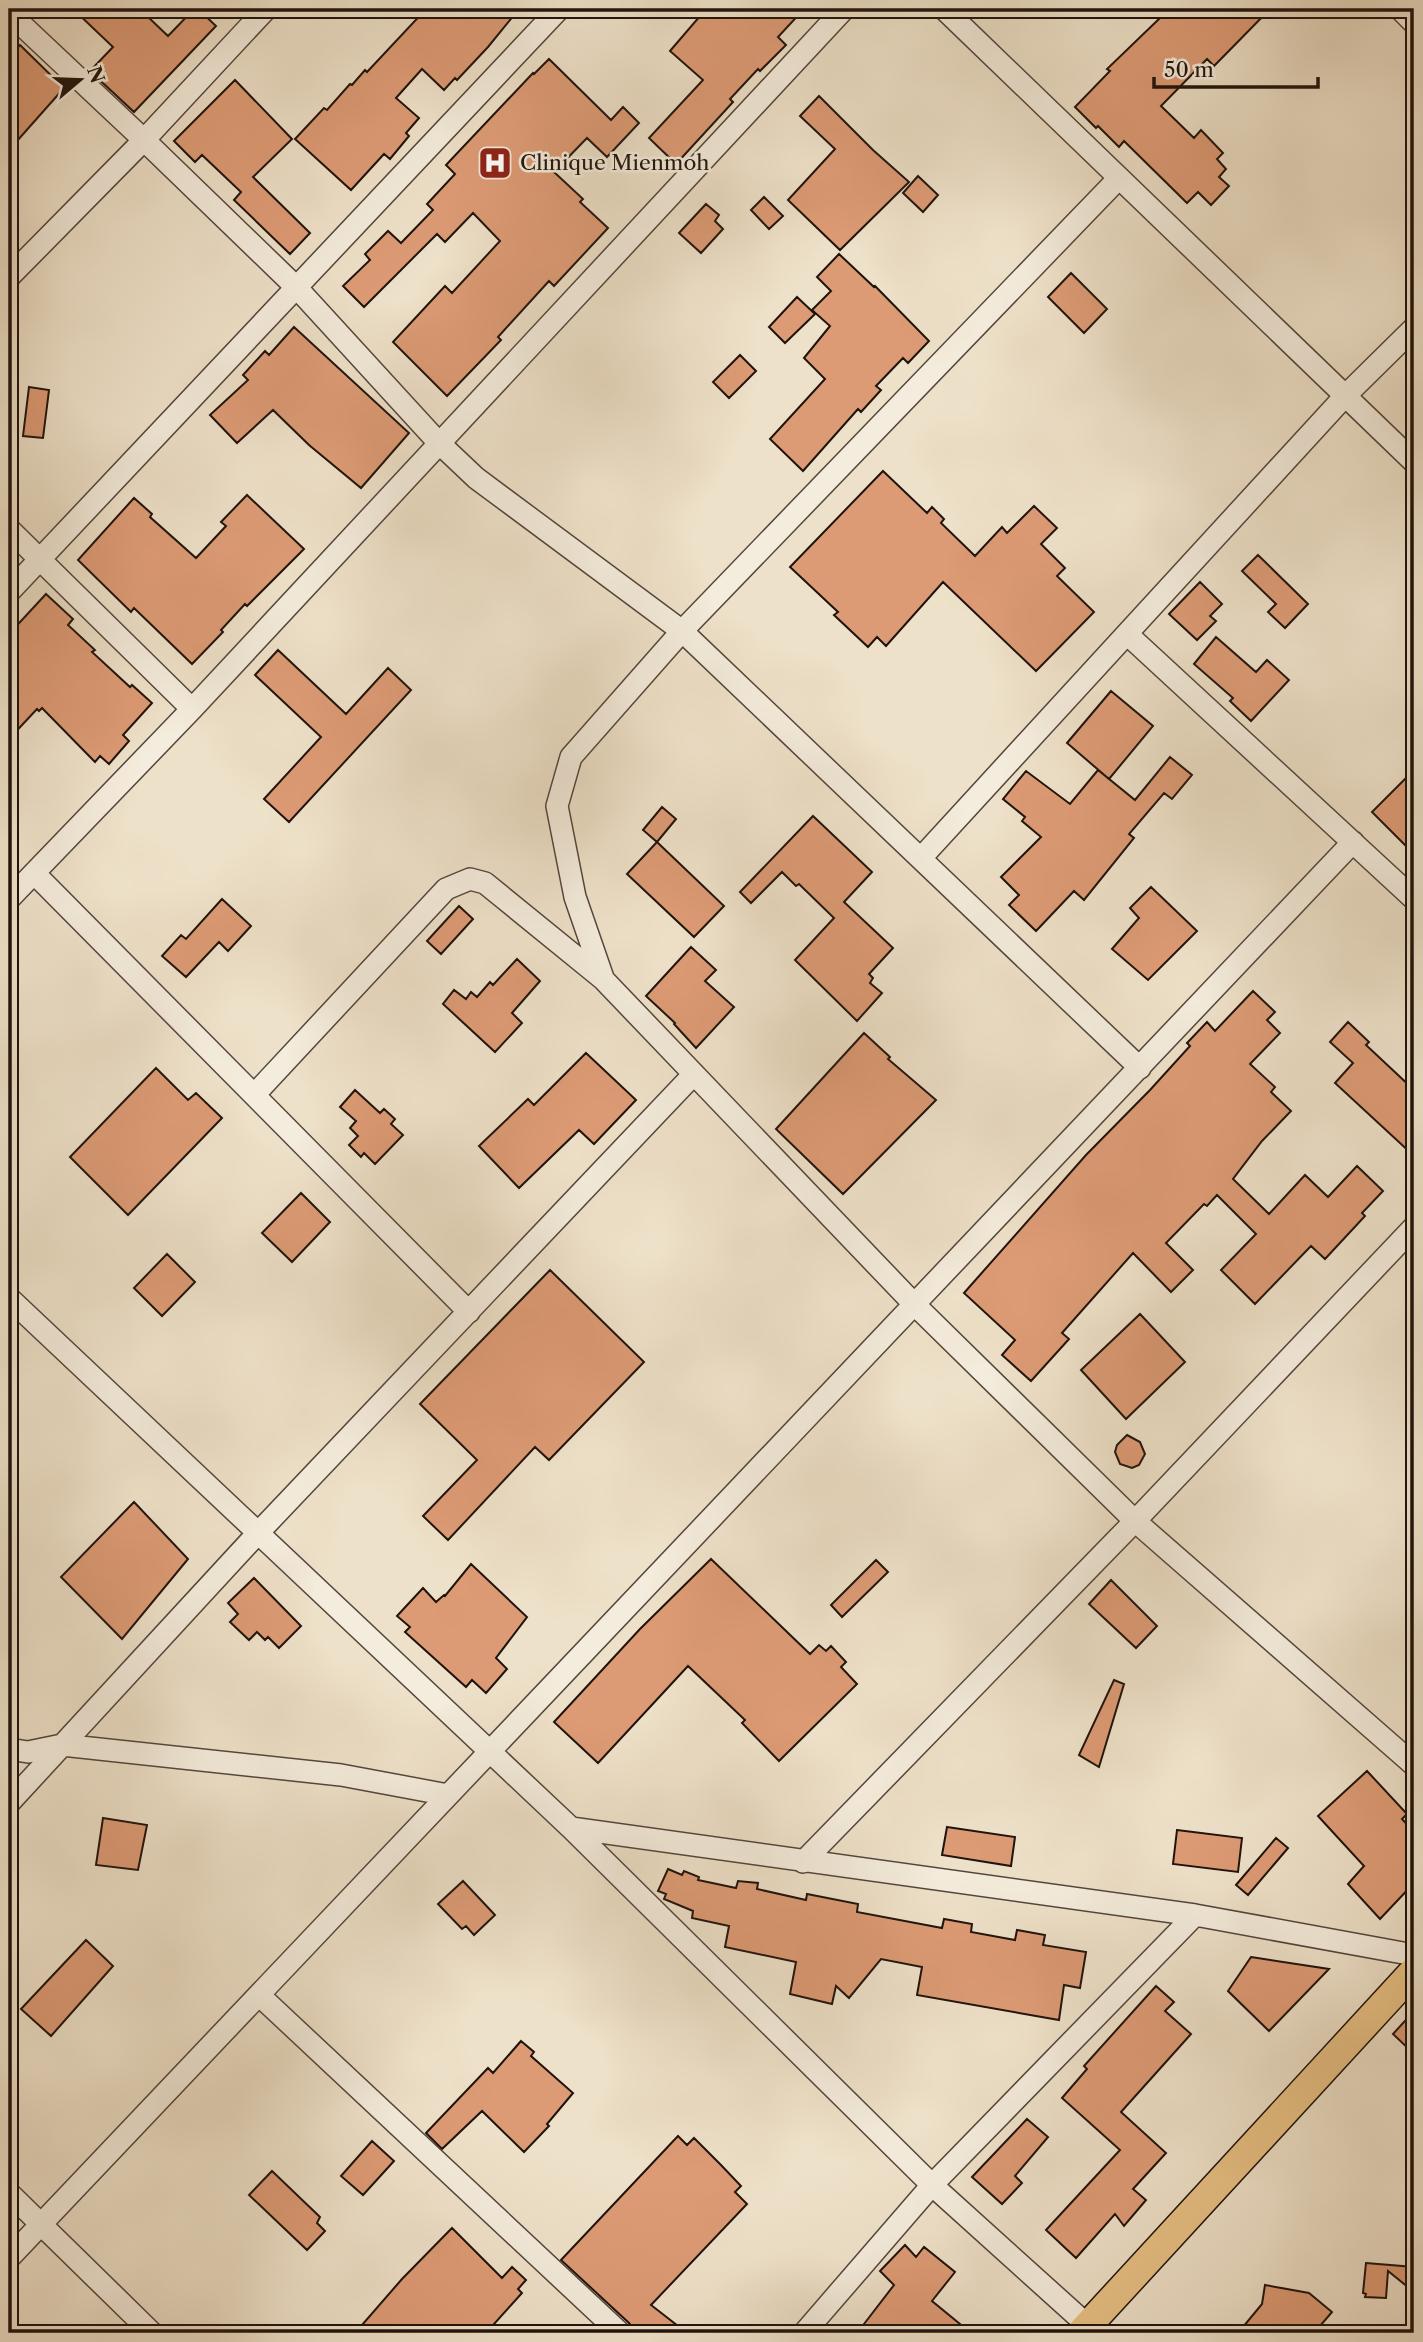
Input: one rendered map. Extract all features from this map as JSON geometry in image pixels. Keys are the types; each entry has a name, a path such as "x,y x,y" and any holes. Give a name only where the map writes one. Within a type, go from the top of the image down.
{"main road":[{"path":"1088,2331 1414,1971"}],"street":[{"path":"9,277 144,140 266,9"},
{"path":"9,592 559,9"},
{"path":"9,899 192,709 844,9"},
{"path":"944,9 1414,462"},
{"path":"1399,9 1414,23"},
{"path":"9,13 297,288 438,442 476,478 682,631 1140,1068"},
{"path":"603,979 575,897 557,806 571,757 682,631 1119,178"},
{"path":"921,858 1345,396 1414,328"},
{"path":"9,529 192,709"},
{"path":"1127,635 1414,898"},
{"path":"9,2258 1353,842"},
{"path":"34,873 469,1312"},
{"path":"254,1095 446,889 470,879 485,883 603,979 914,1304 1135,1521 1414,1765"},
{"path":"9,1803 257,1534 694,1074"},
{"path":"803,1862 1135,1521 1414,1227"},
{"path":"9,1298 257,1534 490,1750 932,2185 1088,2331"},
{"path":"9,1735 18,1750 62,1745 341,1775 448,1796"},
{"path":"571,1828 1195,1915 1414,1955"},
{"path":"804,2333 932,2185 1195,1915"},
{"path":"259,1995 620,2333"},
{"path":"9,2193 152,2333"}],"building":[{"path":"73,9 133,9 141,17 145,14 168,36 194,9 198,9 216,26 134,112 90,71 113,47"},
{"path":"426,9 519,9 488,47 444,90 422,69 396,98 419,118 406,133 409,136 390,159 384,154 351,190 295,139 324,108 327,110 350,84 365,70 367,72"},
{"path":"706,9 804,9 778,37 786,45 760,71 758,69 730,99 733,102 676,164 649,138 703,80 670,51"},
{"path":"1152,9 1270,9 1214,66 1207,59 1161,106 1194,138 1201,130 1223,153 1217,159 1226,169 1219,177 1229,186 1211,205 1198,192 1187,203 1124,141 1119,147 1075,107 1110,71 1107,69 1161,17"},
{"path":"20,45 64,88 9,150 9,57"},
{"path":"549,59 611,120 623,107 639,123 607,157 587,138 554,172 583,199 580,202 608,228 554,286 549,281 498,337 501,340 447,396 393,342 445,286 452,293 500,241 473,213 445,242 437,234 364,307 343,286 370,260 365,254 388,231 401,243 433,210 427,204 455,174 446,165"},
{"path":"235,80 292,139 253,177 310,233 290,254 234,200 241,192 202,155 195,162 174,141"},
{"path":"819,96 909,182 840,250 788,200 835,149 800,116"},
{"path":"918,176 938,195 923,212 903,193"},
{"path":"764,197 783,216 769,229 751,210"},
{"path":"706,204 719,215 715,221 723,229 701,253 679,233"},
{"path":"839,254 929,341 908,363 903,358 876,386 881,390 861,412 858,409 803,471 770,439 825,379 804,358 830,326 812,310 831,291 817,277"},
{"path":"1071,273 1107,309 1084,333 1048,297"},
{"path":"797,297 815,314 785,343 769,327"},
{"path":"294,327 409,433 361,488 309,445 273,410 237,443 210,415 248,380 243,375 265,351 269,355"},
{"path":"740,355 756,371 729,398 713,382"},
{"path":"29,387 49,390 43,438 23,436"},
{"path":"883,471 927,513 932,507 944,519 941,523 975,556 1002,527 1007,533 1034,506 1057,528 1041,544 1065,568 1057,576 1094,612 1036,671 943,582 886,646 877,637 868,647 834,615 838,612 790,567"},
{"path":"247,495 304,549 247,606 245,604 192,664 134,608 131,612 78,560 134,498 152,514 150,517 196,558 226,526 221,522"},
{"path":"1258,555 1308,604 1285,628 1268,612 1276,604 1242,571"},
{"path":"1200,582 1222,604 1210,616 1216,621 1197,640 1169,614"},
{"path":"46,594 73,619 68,625 95,650 92,652 152,703 123,735 129,741 109,764 100,756 95,762 42,708 39,711 37,709 9,739 9,634"},
{"path":"1216,637 1256,672 1267,660 1289,680 1251,721 1230,701 1233,698 1194,664"},
{"path":"278,650 346,714 388,668 411,690 289,822 264,799 321,737 255,675"},
{"path":"1111,691 1153,726 1109,779 1067,743"},
{"path":"1170,757 1192,775 1172,799 1164,793 1129,834 1134,838 1084,900 1074,891 1036,931 1009,905 1019,895 1001,877 1041,837 1022,821 1025,817 1003,799 1026,771 1070,804 1098,770 1135,800"},
{"path":"1414,770 1414,854 1372,812"},
{"path":"662,807 676,819 657,842 643,830"},
{"path":"813,816 872,872 844,902 893,948 869,974 873,978 870,983 882,993 857,1021 795,960 834,918 799,884 796,886 782,872 751,903 740,892"},
{"path":"657,842 724,906 694,937 627,874"},
{"path":"1151,887 1197,931 1148,980 1112,949 1139,918 1130,908"},
{"path":"222,899 251,926 228,951 219,942 186,977 162,956 181,935 186,939"},
{"path":"459,906 473,919 441,954 427,941"},
{"path":"691,947 716,970 705,981 734,1007 696,1048 675,1023 646,996"},
{"path":"517,959 540,981 512,1013 522,1023 495,1052 443,1004 454,990 466,999 471,992 477,997 490,982 493,985"},
{"path":"1253,991 1275,1012 1267,1020 1280,1033 1250,1064 1275,1087 1271,1092 1291,1111 1262,1141 1233,1179 1269,1214 1305,1175 1328,1197 1357,1166 1383,1191 1362,1213 1365,1216 1325,1259 1311,1246 1255,1304 1221,1270 1256,1234 1217,1195 1207,1206 1204,1204 1166,1243 1193,1270 1171,1292 1133,1253 1062,1333 1069,1339 1031,1381 1002,1355 1015,1340 964,1293 1086,1155 1190,1046 1187,1043 1207,1022 1215,1031"},
{"path":"1348,1022 1369,1042 1366,1045 1414,1090 1414,1156 1335,1083 1353,1063 1330,1042"},
{"path":"864,1033 890,1057 888,1059 936,1100 843,1194 776,1129"},
{"path":"586,1053 636,1100 594,1144 579,1130 519,1188 479,1146 528,1099 534,1105"},
{"path":"156,1068 188,1100 196,1093 222,1118 128,1215 70,1157"},
{"path":"355,1090 380,1113 384,1109 395,1119 391,1124 403,1135 375,1164 364,1153 361,1157 349,1145 358,1136 350,1128 356,1121 340,1107"},
{"path":"301,1193 330,1222 292,1262 262,1233"},
{"path":"167,1254 195,1282 162,1316 134,1288"},
{"path":"550,1270 644,1362 549,1460 535,1447 448,1540 423,1516 477,1460 420,1404"},
{"path":"1140,1314 1185,1362 1126,1419 1081,1370"},
{"path":"1127,1435 1140,1442 1145,1454 1139,1465 1132,1468 1120,1464 1115,1452 1117,1445"},
{"path":"134,1502 188,1559 122,1639 61,1577"},
{"path":"711,1559 810,1654 819,1645 826,1651 831,1646 846,1662 841,1667 857,1684 779,1761 742,1723 745,1720 688,1666 598,1763 554,1722 640,1629"},
{"path":"876,1560 888,1572 842,1617 831,1605"},
{"path":"471,1564 527,1617 496,1658 507,1669 486,1693 472,1680 466,1687 405,1632 410,1627 397,1616 423,1588 436,1602 445,1596"},
{"path":"254,1578 301,1626 279,1648 268,1637 265,1640 257,1632 249,1640 230,1622 238,1614 228,1603"},
{"path":"1111,1580 1157,1626 1136,1648 1089,1604"},
{"path":"1114,1680 1124,1684 1099,1767 1079,1755"},
{"path":"1367,1771 1407,1814 1402,1819 1414,1832 1414,1883 1380,1919 1348,1884 1364,1866 1318,1816"},
{"path":"103,1818 147,1825 138,1870 96,1865"},
{"path":"947,1827 1015,1837 1011,1866 942,1855"},
{"path":"1177,1830 1242,1838 1238,1872 1173,1864"},
{"path":"1276,1838 1288,1848 1248,1895 1236,1885"},
{"path":"668,1869 682,1875 684,1871 699,1877 698,1880 736,1888 738,1881 758,1883 757,1889 806,1900 807,1894 858,1904 857,1912 942,1928 944,1919 972,1924 971,1932 1015,1940 1017,1930 1045,1935 1043,1945 1086,1952 1080,1988 1064,1985 1059,2020 917,1995 922,1967 881,1959 849,1998 836,1986 832,2004 790,1994 796,1962 725,1947 729,1926 692,1918 693,1911 664,1899 666,1894 658,1891"},
{"path":"463,1881 495,1915 474,1935 466,1926 462,1929 438,1904"},
{"path":"86,1940 113,1966 51,2036 21,2009"},
{"path":"1251,1957 1329,1969 1269,2031 1228,1991"},
{"path":"1156,1986 1174,2002 1165,2011 1191,2034 1121,2112 1166,2153 1133,2189 1146,2200 1124,2226 1115,2214 1076,2258 1046,2230 1120,2150 1062,2098 1087,2069 1084,2066"},
{"path":"1414,2011 1414,2054 1393,2034"},
{"path":"521,2041 534,2052 531,2056 573,2093 547,2124 549,2126 524,2152 482,2111 442,2149 426,2133 488,2068 493,2073"},
{"path":"1027,2119 1048,2137 1015,2176 1022,2183 1002,2204 972,2177"},
{"path":"678,2136 687,2145 694,2138 741,2186 735,2192 747,2204 651,2305 687,2333 637,2333 561,2260"},
{"path":"372,2141 394,2161 363,2195 341,2176"},
{"path":"272,2171 320,2217 317,2223 325,2231 307,2250 249,2195"},
{"path":"452,2228 502,2278 512,2267 526,2280 518,2289 522,2293 486,2333 355,2333 402,2279"},
{"path":"905,2245 916,2257 924,2247 955,2272 932,2301 971,2333 875,2333 864,2324 894,2285 880,2271"},
{"path":"1366,2263 1414,2267 1414,2292 1388,2271 1386,2298 1365,2297 1366,2294 1363,2293"},
{"path":"1265,2285 1309,2293 1332,2312 1314,2333 1238,2333 1262,2304"}],"place":[{"name":"Clinique Mienmoh","path":"495,163"}]}
